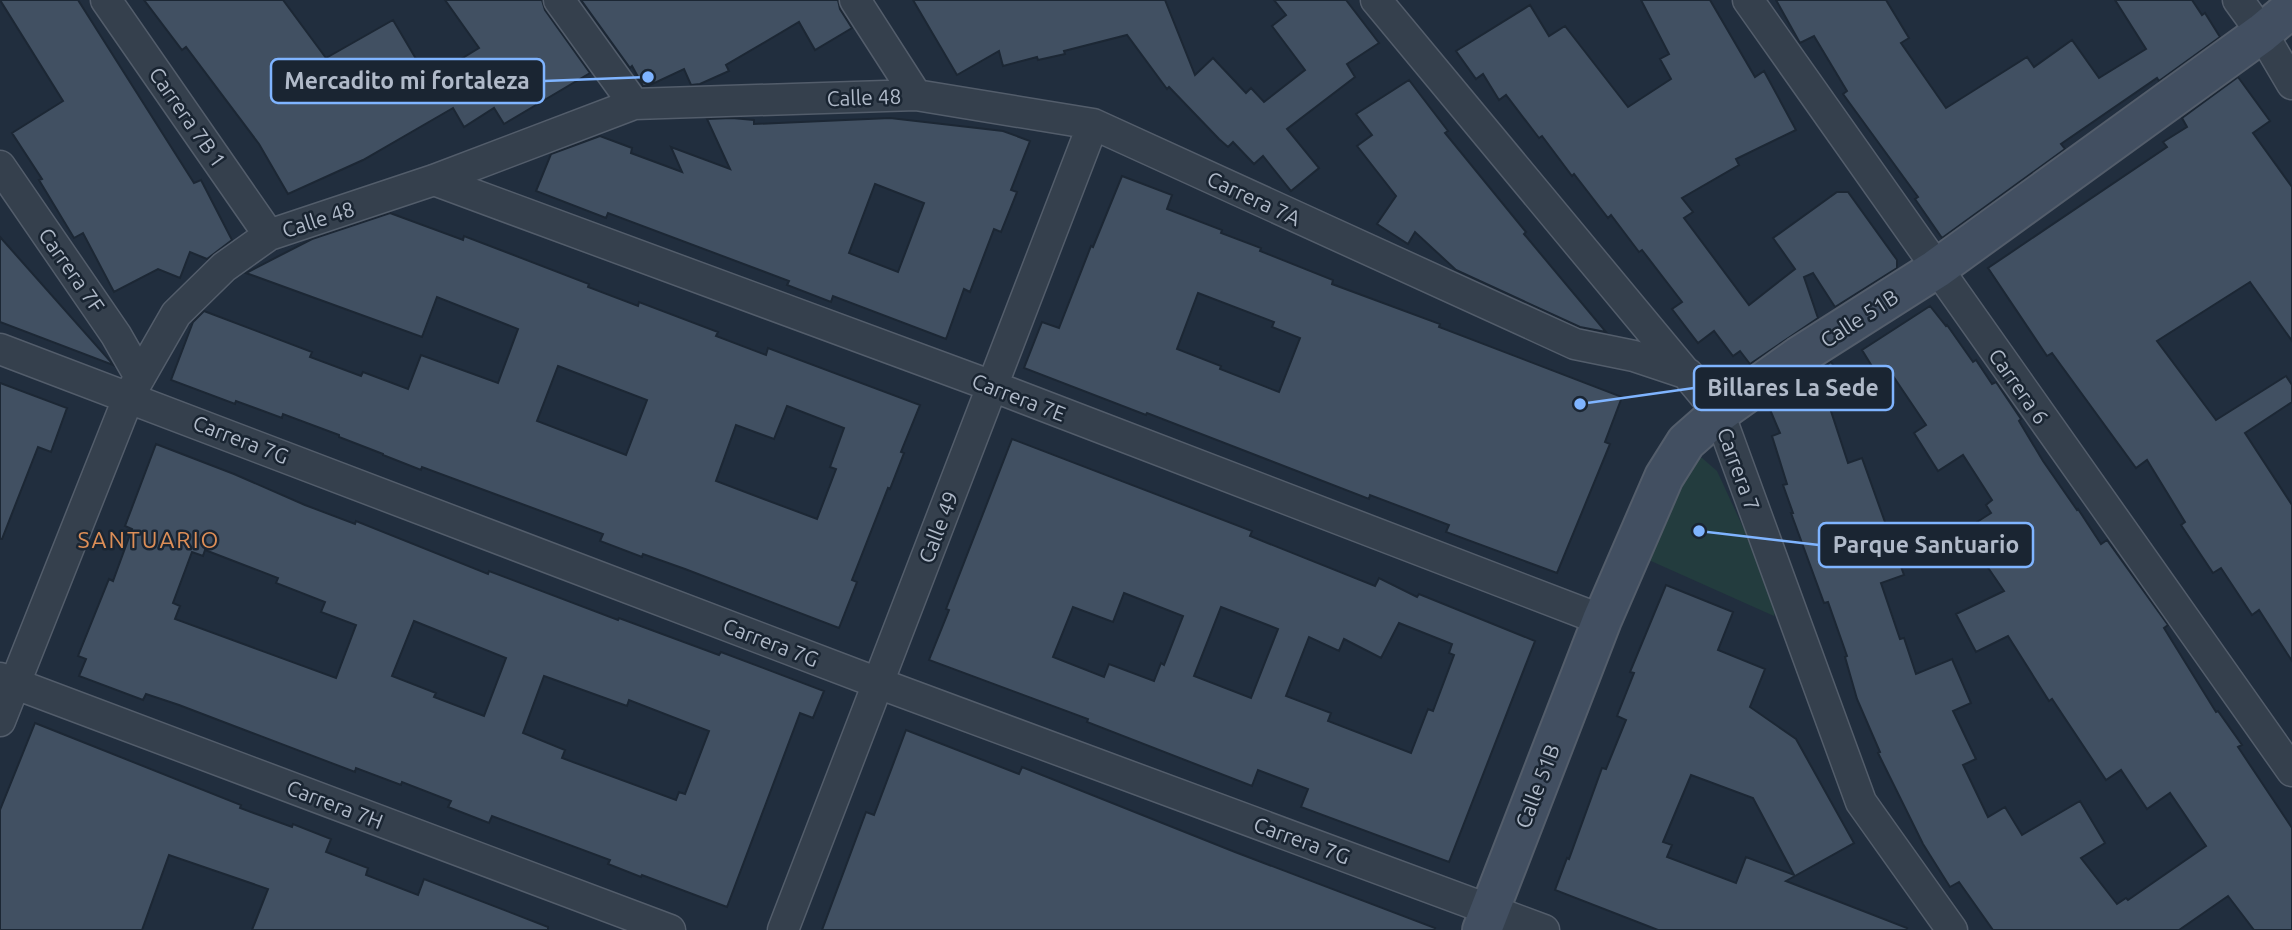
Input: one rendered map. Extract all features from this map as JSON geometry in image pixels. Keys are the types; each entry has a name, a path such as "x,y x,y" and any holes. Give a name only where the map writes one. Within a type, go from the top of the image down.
{"street":[{"name":"Carrera 7B 1","path":"106,0 269,235"},
{"path":"559,0 634,104"},
{"path":"855,0 916,95"},
{"name":"Carrera 7","path":"1376,0 1719,413 1861,802 1952,930"},
{"name":"Carrera 6","path":"1748,0 2292,771"},
{"path":"2238,0 2262,33 2292,84"},
{"name":"Calle 51B","path":"1485,920 1602,620 1664,477 1686,442 1719,413 1798,356 1936,268 2262,33 2292,8"},
{"name":"Calle 48","path":"0,721 7,681 134,386 176,314 224,267 269,235 434,180 634,104 916,95"},
{"name":"Carrera 7A","path":"916,95 1093,124 1575,344 1634,356 1688,374"},
{"name":"Calle 49","path":"783,930 1093,124"},
{"name":"Carrera 7F","path":"0,166 116,335 134,386"},
{"name":"Carrera 7E","path":"434,180 992,386 1602,620"},
{"name":"Carrera 7G","path":"0,349 134,386 1485,920 1544,930"},
{"name":"Carrera 7H","path":"7,681 670,930"}],"green space":[{"path":"1694,458 1702,458 1717,471 1778,603 1774,616 1642,557"}],"building":[{"path":"0,0 78,0 194,183 201,180 232,240 207,259 190,252 180,278 158,269 114,292 83,233 74,238 39,180 42,179 12,133 63,101"},
{"path":"144,0 283,0 326,58 393,20 428,79 479,48 445,0 542,0 545,10 590,73 504,124 494,108 464,127 453,108 363,160 288,194 259,144 186,47 182,50"},
{"path":"581,0 838,0 840,9 852,28 815,50 799,22 726,65 729,71 700,84 691,85 684,69 643,86 632,66 630,68"},
{"path":"913,0 1165,0 1195,75 1213,58 1246,93 1251,88 1264,102 1305,70 1272,26 1286,15 1274,0 1346,0 1379,43 1347,64 1355,77 1287,129 1319,168 1291,191 1263,156 1254,164 1233,142 1228,147 1219,139 1169,87 1167,89 1127,35 1064,51 1065,54 1038,60 1037,57 1003,66 999,51 957,75"},
{"path":"1641,0 1710,0 1755,77 1764,71 1796,130 1736,159 1739,165 1682,198 1693,212 1684,218 1749,305 1795,269 1773,238 1837,192 1848,192 1897,260 1897,268 1835,307 1813,273 1804,277 1818,318 1750,364 1740,351 1733,356 1714,331 1698,343 1672,309 1682,302 1642,250 1639,252 1611,215 1608,218 1506,95 1499,100 1483,74 1476,79 1456,51 1530,5 1549,36 1565,26 1628,107 1671,79 1660,59 1669,54"},
{"path":"1776,0 1886,0 1909,38 1901,43 1946,108 2027,57 2034,67 2072,40 2099,78 2146,49 2115,0 2192,0 2202,15 2205,13 2220,37 2159,81 2157,78 2061,144 2065,149 1942,238 1915,199 1918,197 1843,94 1847,91 1814,36 1800,43"},
{"path":"2238,77 2270,121 2253,133 2292,187 2292,341 2250,282 2157,341 2216,420 2286,376 2292,385 2292,402 2245,433 2292,505 2292,661 2259,610 2252,615 2221,568 2213,573 2181,525 2185,522 2147,460 2136,468 2052,353 2047,356 1988,268 2167,147 2163,142 2187,127 2182,118"},
{"path":"1409,80 1448,131 1445,133 1526,232 1524,234 1606,332 1580,327 1456,270 1415,232 1408,244 1377,224 1396,196 1357,146 1372,135 1356,114"},
{"path":"890,118 1003,131 1030,141 1011,190 1017,192 1001,232 994,229 970,292 964,289 946,339 833,296 831,302 787,285 789,281 608,213 606,218 536,191 551,154 600,136 632,148 631,153 682,172 671,147 730,169 707,119 754,120 754,124","holes":["875,184 924,203 898,272 849,253"]},
{"path":"1122,176 1172,195 1167,209 1222,230 1221,233 1261,248 1260,251 1333,280 1332,284 1622,397 1605,442 1610,444 1557,573 1446,532 1449,525 1370,495 1369,499 1024,368 1042,322 1059,328 1091,246 1093,247","holes":["1198,293 1274,322 1272,327 1300,338 1279,392 1177,349"]},
{"path":"390,213 463,240 464,236 589,284 588,287 638,306 639,302 718,332 716,336 766,355 768,348 920,405 901,452 904,453 852,580 857,582 839,628 685,569 600,541 603,534 422,467 421,470 283,414 282,418 236,401 235,404 171,380 193,322 204,311 312,352 310,357 361,376 363,372 408,389 421,355 498,383 518,329 437,297 422,337 246,273 312,239","holes":["558,366 647,400 626,455 537,421","787,406 844,428 830,467 836,469 817,519 716,481 736,425 774,439"]},
{"path":"0,237 111,362 113,365 0,322"},
{"path":"1930,306 1973,362 1976,360 1992,384 1996,382 2021,419 2019,421 2043,461 2101,544 2107,540 2168,625 2164,628 2216,712 2218,711 2242,745 2238,747 2292,828 2292,930 2254,930 2228,896 2179,930 1993,930 1959,882 1950,887 1923,844 1878,753 1880,752 1857,699 1845,657 1847,656 1828,602 1824,603 1791,513 1783,485 1787,484 1772,436 1780,433 1768,405 1831,362 1846,398 1829,405 1848,463 1862,458 1904,575 1881,583 1900,639 1904,638 1916,674 1952,659 1971,703 1953,711 1976,759 1963,765 1988,817 2005,807 2022,835 2080,801 2105,843 2081,858 2117,904 2126,898 2128,900 2206,846 2170,793 2147,809 2121,770 2106,780 2052,699 2049,701 2008,636 1976,652 1956,614 2004,591 1963,531 1991,513 1986,505 1992,500 1963,455 1938,471 1914,433 1926,425 1889,370 1878,376 1862,350"},
{"path":"0,383 67,408 51,452 38,447 2,539 0,539"},
{"path":"1012,439 1252,531 1250,536 1375,586 1379,578 1417,597 1419,594 1535,641 1449,862 1301,807 1308,789 1258,770 1252,786 1087,722 1088,719 929,660 949,610 946,609","holes":["1124,593 1183,616 1164,665 1161,663 1154,681 1109,664 1104,677 1053,657 1073,607 1113,622","1221,607 1278,629 1251,698 1194,676","1399,623 1452,644 1449,653 1454,655 1433,711 1428,709 1411,753 1328,721 1331,713 1286,696 1309,637 1339,651 1344,639 1381,658"]},
{"path":"156,444 305,505 355,524 356,521 488,574 489,571 618,620 619,618 719,655 721,652 824,691 813,718 800,713 727,907 642,875 641,877 608,864 610,860 492,816 489,823 448,807 451,801 402,782 401,785 356,768 355,772 179,705 146,694 143,700 79,676 86,659 78,656 109,579 113,581 132,529 125,526","holes":["205,550 278,578 276,583 325,602 321,612 356,625 336,678 175,619 180,606 173,603 192,552 203,556","414,621 506,658 484,716 434,697 436,693 392,676","544,676 627,706 629,700 709,731 685,794 679,792 676,800 562,758 565,750 523,733"]},
{"path":"1666,585 1733,612 1718,650 1765,669 1750,707 1796,739 1854,843 1786,881 1907,928 1906,930 1658,930 1555,890 1602,768 1606,769 1626,720 1617,716 1634,673 1630,672","holes":["1691,775 1753,798 1794,875 1746,857 1736,883 1667,857 1672,845 1663,842"]},
{"path":"35,723 241,805 240,808 331,839 326,852 368,868 366,875 418,895 424,879 548,927 548,930 252,930 268,889 169,855 142,930 0,930 0,810"},
{"path":"906,730 1019,774 1022,767 1435,928 822,930 866,812 874,815"}],"place":[{"name":"Mercadito mi fortaleza","path":"648,77"},
{"name":"Billares La Sede","path":"1580,404"},
{"name":"Parque Santuario","path":"1699,531"}],"district":[{"name":"SANTUARIO","path":"149,539"}]}
